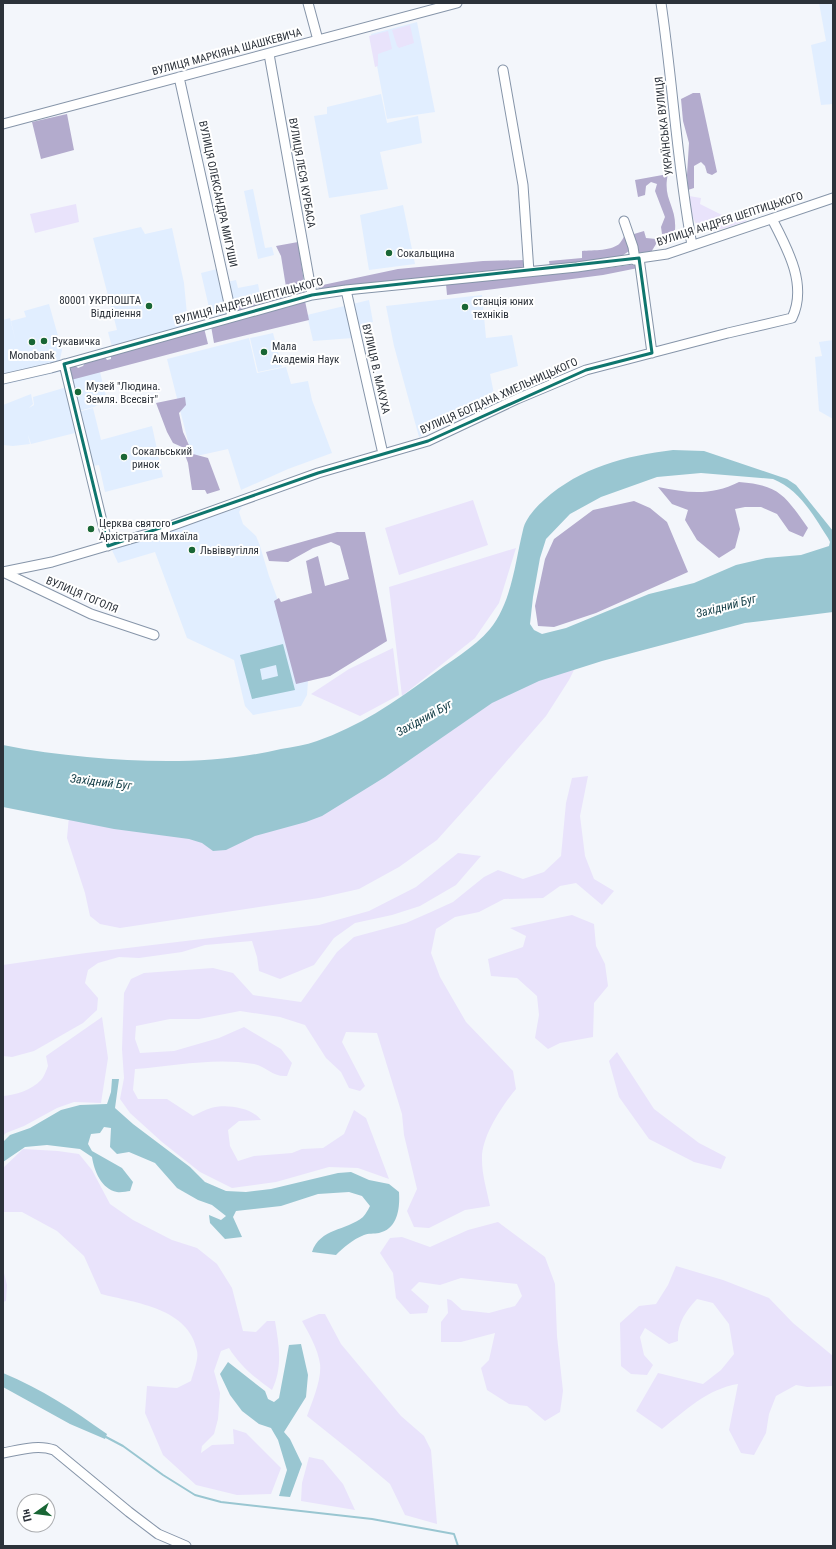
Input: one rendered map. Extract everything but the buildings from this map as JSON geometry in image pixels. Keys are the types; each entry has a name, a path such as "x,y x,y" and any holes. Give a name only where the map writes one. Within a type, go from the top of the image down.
{"street":[{"path":"308,3 318,40"},
{"name":"ВУЛИЦЯ МАРКІЯНА ШАШКЕВИЧА","path":"3,124 457,3"},
{"name":"УКРАЇНСЬКА ВУЛИЦЯ","path":"661,3 674,99 683,192 692,246"},
{"name":"ВУЛИЦЯ ЛЕСЯ КУРБАСА","path":"269,54 312,296"},
{"path":"503,70 523,185 530,272"},
{"name":"ВУЛИЦЯ ОЛЕКСАНДРА МИГУШИ","path":"179,77 232,317"},
{"name":"ВУЛИЦЯ АНДРЕЯ ШЕПТИЦЬКОГО","path":"3,379 64,364 312,296 346,290 530,272 667,254 833,198"},
{"name":"ВУЛИЦЯ БОГДАНА ХМЕЛЬНИЦЬКОГО","path":"3,572 52,562 154,532 318,473 428,441 517,399 586,370 792,318 797,308 793,261 772,219"},
{"path":"624,221 637,259 652,353"},
{"name":"ВУЛИЦЯ В. МАКУХА","path":"346,290 383,454"},
{"path":"64,364 108,546"},
{"name":"ВУЛИЦЯ ГОГОЛЯ","path":"3,572 91,614 154,636"},
{"path":"3,1453 37,1447 46,1447 54,1450 158,1534 186,1546"}],"highlighted area":[{"path":"639,258 652,353 586,370 428,441 318,473 108,546 64,364 312,295"}],"shaded area":[{"path":"819,3 833,3 833,104 821,105 811,45 826,41"},
{"path":"417,22 435,112 387,119 371,34"},
{"path":"410,25 414,43 399,48 392,30"},
{"path":"388,31 392,49 378,54 378,66 375,67 369,36"},
{"path":"693,93 700,93 717,172 712,175 707,173 705,166 701,162 694,166 694,188 688,190 687,175 689,143 683,121 681,99"},
{"path":"381,94 387,123 418,116 422,143 380,152 388,189 329,198 314,116 327,114 327,107"},
{"path":"67,114 74,150 41,159 32,122"},
{"path":"668,174 667,190 674,215 675,230 670,233 662,234 661,227 665,217 655,191 657,184 651,182 646,186 645,195 638,197 635,180"},
{"path":"253,189 265,248 272,247 274,255 258,259 244,191"},
{"path":"689,196 701,198 700,204 734,221 738,216 747,221 714,231 706,231 700,228 695,222 691,211"},
{"path":"76,204 79,222 35,233 30,214"},
{"path":"403,205 415,264 369,270 360,215"},
{"path":"630,226 634,234 644,231 646,238 656,239 656,244 650,254 638,256 635,251 629,251 619,258 550,267 549,261 582,258 582,251 602,250 617,246"},
{"path":"141,227 145,234 172,228 184,283 188,325 112,347 108,332 117,330 93,238"},
{"path":"298,242 304,282 286,287 281,256 276,246"},
{"path":"525,260 526,268 320,292 318,286 398,269 483,261"},
{"path":"637,264 638,268 603,275 447,295 446,284 584,271"},
{"path":"225,267 227,282 236,280 238,288 258,284 262,304 221,315 211,316 201,273"},
{"path":"306,286 307,293 239,311 237,304"},
{"path":"482,295 486,338 512,335 518,366 490,374 496,404 419,437 394,346 386,306"},
{"path":"369,300 373,322 350,328 353,338 313,341 307,315"},
{"path":"305,301 309,320 214,343 211,326"},
{"path":"49,304 62,350 60,359 63,371 3,385 3,320 10,318 16,343 11,321 26,317 24,311"},
{"path":"204,328 208,344 71,380 68,367 75,365 78,368 83,366 85,363 105,357 107,360 111,359 111,355"},
{"path":"273,333 282,367 258,372 250,338"},
{"path":"249,338 257,373 286,367 291,384 308,381 312,400 332,453 288,469 241,490 228,449 192,457 167,359"},
{"path":"833,340 833,419 819,411 815,357 822,356 819,342"},
{"path":"99,368 107,400 94,407 71,413 75,433 31,444 28,435 30,444 13,446 3,445 3,405 31,394 33,404 29,408 34,405 33,397 67,387 64,377"},
{"path":"185,397 186,405 179,413 183,432 193,454 208,458 220,490 207,494 205,490 192,490 188,463 182,447 173,443 167,432 156,403"},
{"name":"Сокальський ринок","path":"93,408 101,440 152,426 163,477 105,492 99,465 92,466 78,412"},
{"path":"739,482 773,489 787,500 808,528 803,537 789,531 777,514 761,507 745,507 735,509 740,529 735,548 719,558 697,540 685,520 688,510 672,504 658,487 679,491 699,492 719,490"},
{"path":"473,500 488,545 399,575 385,528"},
{"path":"634,501 650,508 667,522 688,572 596,613 554,627 538,626 535,606 545,559 554,539 593,510"},
{"path":"242,507 239,512 243,524 256,536 269,576 308,681 307,695 301,706 253,715 245,706 234,660 187,638 155,552 118,563 111,548"},
{"path":"337,532 365,532 387,641 330,676 296,684 274,601 279,598 281,602 312,593 306,561 318,556 325,586 349,579 340,546 331,542 313,548 288,562 269,561 266,552"},
{"path":"516,548 499,603 475,638 402,696 389,587"},
{"path":"393,648 399,695 360,716 311,694 349,669"},
{"path":"578,662 569,680 546,716 437,840 399,867 359,889 319,898 120,928 100,924 90,916 85,893 67,838 69,816 495,693"},
{"path":"588,776 580,816 585,856 594,879 614,891 602,905 576,883 560,886 543,898 504,899 479,912 455,917 436,929 431,953 440,977 466,1022 513,1071 516,1089 493,1122 483,1151 483,1171 490,1206 465,1210 429,1228 414,1227 407,1211 417,1189 404,1135 402,1114 377,1033 346,1032 342,1042 365,1086 360,1091 349,1088 341,1072 326,1058 305,1025 280,1017 240,1011 199,1019 170,1019 136,1026 135,1039 140,1053 174,1051 219,1038 244,1027 281,1049 292,1063 287,1076 277,1075 259,1065 225,1061 135,1069 133,1090 138,1099 167,1099 193,1116 208,1109 223,1106 244,1109 257,1116 261,1120 239,1121 228,1130 230,1146 238,1161 254,1156 292,1153 302,1149 323,1148 344,1134 354,1110 366,1118 389,1179 358,1168 329,1167 276,1182 232,1188 200,1172 162,1142 130,1113 120,1099 124,1078 122,1049 124,993 131,979 144,973 213,968 233,973 253,995 301,1002 337,952 354,937 406,923 453,902 484,877 498,870 523,879 544,872 561,856 566,803 572,778"},
{"path":"458,853 481,856 456,885 420,906 392,915 355,923 334,938 314,965 280,979 259,971 257,957 252,941 205,945 182,952 139,958 119,957 98,963 88,970 85,983 98,998 97,1010 83,1023 34,1051 12,1057 3,1056 3,965 86,953 319,925 369,911 416,887"},
{"path":"572,915 594,924 596,946 605,964 608,986 594,1003 593,1037 560,1043 548,1049 535,1038 539,1015 537,996 517,978 491,976 488,959 523,947 526,936 510,928"},
{"path":"102,1017 108,1058 101,1103 74,1102 57,1108 24,1126 6,1133 3,1136 3,1096 23,1091 37,1084 43,1077 48,1066 46,1056"},
{"path":"617,1052 654,1109 699,1143 726,1157 721,1169 694,1162 649,1139 619,1097 609,1061"},
{"path":"23,1149 79,1154 92,1170 110,1204 133,1220 172,1240 197,1248 217,1264 232,1288 243,1331 256,1332 267,1321 275,1321 279,1347 279,1364 278,1373 272,1390 248,1371 229,1348 221,1351 214,1371 220,1393 218,1419 214,1434 202,1446 201,1453 212,1445 234,1444 233,1429 246,1433 281,1468 271,1494 237,1495 196,1485 163,1455 145,1413 147,1386 177,1388 191,1381 197,1362 197,1351 192,1337 184,1325 172,1316 145,1305 101,1294 84,1256 57,1231 22,1212 3,1212 3,1168"},
{"path":"498,1222 545,1257 555,1284 557,1336 563,1391 560,1412 545,1421 527,1406 509,1404 487,1390 481,1368 489,1360 495,1333 461,1342 441,1342 441,1322 448,1313 447,1299 451,1300 462,1310 489,1313 515,1306 522,1296 517,1284 461,1278 440,1285 419,1282 411,1290 429,1306 427,1313 410,1314 396,1298 393,1273 380,1253 390,1238 402,1237 430,1247 468,1230"},
{"path":"676,1266 723,1280 769,1298 793,1323 833,1356 832,1386 807,1387 796,1385 776,1396 769,1414 766,1433 754,1455 741,1453 729,1430 738,1384 716,1390 707,1395 697,1401 662,1429 636,1411 658,1373 703,1384 721,1370 734,1354 729,1324 713,1303 697,1299 680,1324 678,1341 669,1344 645,1328 640,1337 644,1355 653,1365 647,1375 631,1374 621,1366 620,1323 639,1306 656,1304 668,1285"},
{"path":"3,1269 7,1285 6,1301 3,1302"},
{"path":"319,1314 325,1314 341,1344 401,1416 424,1436 431,1450 437,1524 405,1515 390,1484 307,1416 320,1376 320,1364 315,1347 302,1321"},
{"path":"309,1457 323,1460 343,1484 355,1510 301,1501 302,1483"}],"water":[{"name":"Західний Буг","path":"673,450 704,451 787,479 796,485 833,531 833,612 745,623 602,661 539,681 492,703 385,777 322,816 255,836 226,850 213,851 202,843 189,839 114,829 3,807 3,745 45,752 111,759 160,761 209,760 257,754 308,744 347,729 403,696 484,636 497,618 508,594 524,526 531,514 541,503 558,489 588,471 621,460","holes":["701,473 773,479 791,490 805,504 828,538 830,542 829,546 801,555 766,558 736,565 694,583 649,594 566,628 542,634 534,630 530,624 540,558 546,539 570,514 601,497 657,477"]},
{"path":"283,644 295,690 252,699 240,655","holes":["276,665 278,676 262,680 260,669"]},
{"path":"112,1079 119,1079 115,1108 133,1124 190,1167 205,1182 226,1191 246,1192 271,1189 338,1173 351,1172 369,1180 389,1184 399,1192 398,1211 394,1222 385,1231 366,1234 356,1239 345,1246 336,1255 312,1252 321,1238 356,1222 364,1216 370,1206 362,1196 349,1192 318,1194 281,1206 236,1211 233,1217 242,1237 225,1239 210,1223 209,1215 221,1220 226,1216 212,1205 198,1200 177,1188 155,1163 129,1152 117,1154 110,1147 111,1128 104,1127 100,1133 91,1134 88,1144 92,1151 122,1168 133,1182 130,1191 117,1192 107,1187 99,1178 94,1168 92,1157 80,1149 47,1145 25,1147 3,1162 3,1142 10,1135 30,1128 61,1110 80,1105 107,1104 111,1092"},
{"path":"301,1344 308,1375 306,1397 284,1432 290,1439 302,1464 290,1497 279,1496 287,1470 278,1440 271,1428 259,1424 242,1411 230,1395 220,1374 228,1362 265,1391 268,1399 274,1402 279,1398 289,1345"},
{"path":"3,1373 31,1386 69,1408 107,1434 105,1439 70,1424 3,1387"}],"waterway":[{"path":"106,1437 123,1446 163,1475 195,1495 221,1502 372,1519 454,1534 458,1546"}],"place":[{"name":"Сокальщина","path":"389,253"},
{"name":"80001 УКРПОШТА Відділення","path":"149,306"},
{"name":"станція юних техніків","path":"465,307"},
{"name":"Рукавичка","path":"44,341"},
{"name":"Monobank","path":"32,342"},
{"name":"Мала Академія Наук","path":"264,352"},
{"name":"Музей \"Людина. Земля. Всесвіт\"","path":"78,392"},
{"name":"Сокальський ринок","path":"124,457"},
{"name":"Церква святого Архістратига Михаїла","path":"91,529"},
{"name":"Львіввугілля","path":"192,550"}]}
